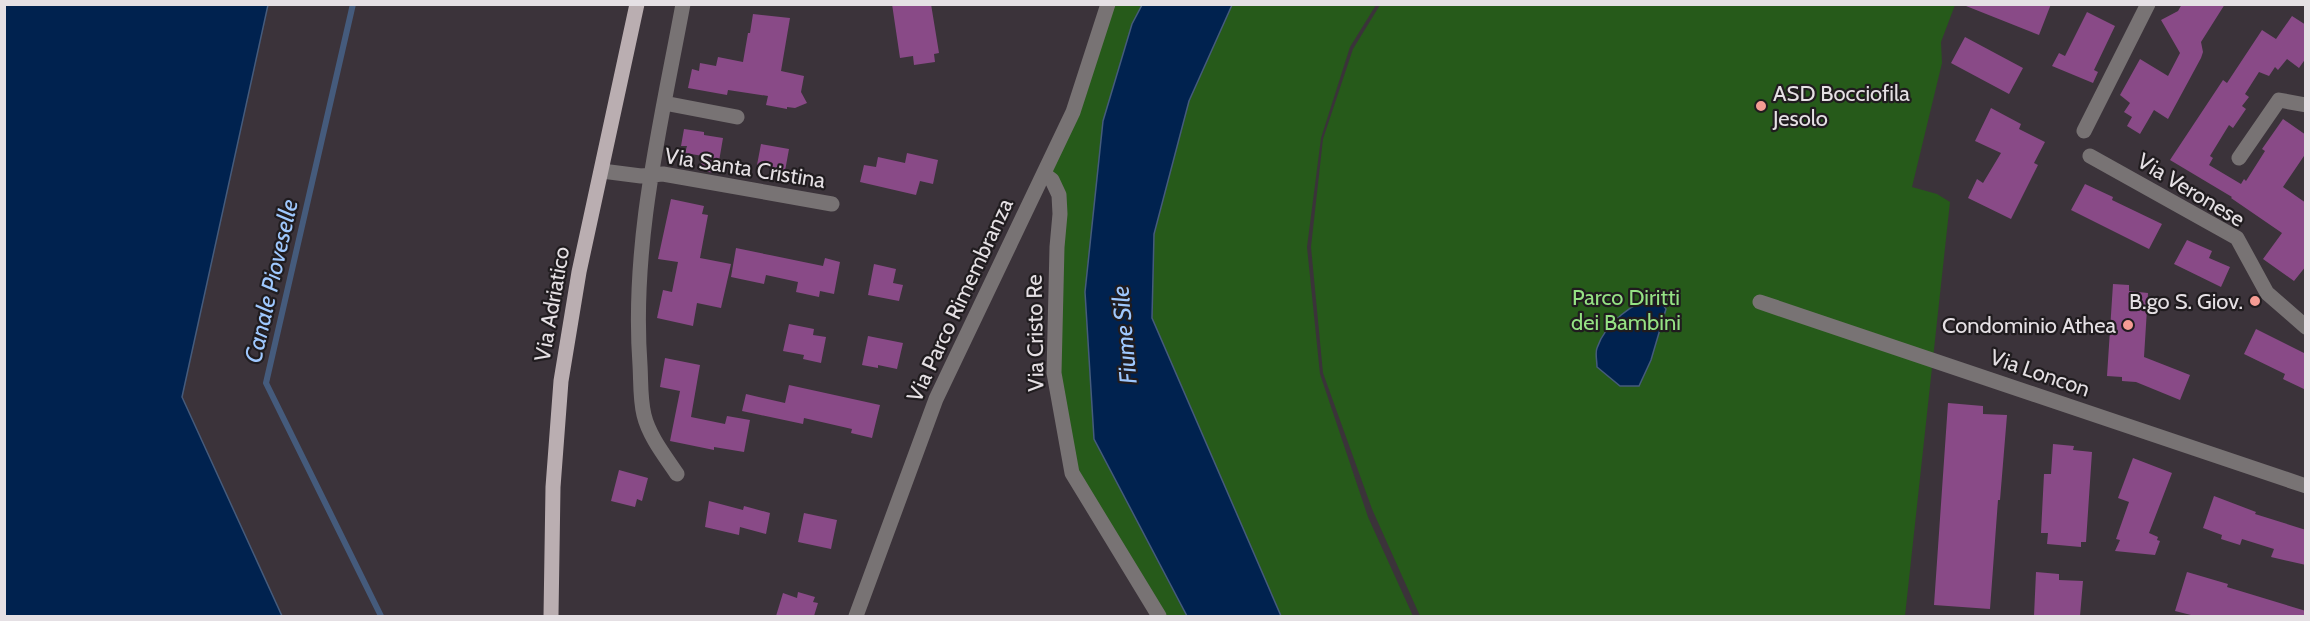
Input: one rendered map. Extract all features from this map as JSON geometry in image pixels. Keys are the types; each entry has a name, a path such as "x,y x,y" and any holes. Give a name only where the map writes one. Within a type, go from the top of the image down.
{"main road":[{"name":"Via Adriatico","path":"551,616 553,498 561,381 579,272 637,4"}],"street":[{"name":"Via Santa Cristina","path":"677,474 655,440 644,415 638,329 639,267 651,177 682,4"},
{"name":"Via Parco Rimembranza","path":"856,616 936,399 1073,112 1108,4"},
{"path":"2084,131 2148,4"},
{"path":"2239,158 2279,100 2306,105"},
{"path":"664,103 737,117"},
{"name":"Via Veronese","path":"2090,156 2237,238 2267,292 2306,327"},
{"name":"Via Santa Cristina","path":"602,171 651,177 663,174 832,204"},
{"name":"Via Cristo Re","path":"1044,174 1052,180 1059,195 1054,373 1072,473 1159,616"},
{"name":"Via Loncon","path":"1760,302 2306,486"}],"green space":[{"path":"1108,5 1142,5 1132,24 1103,121 1085,292 1094,439 1187,616 1159,616 1072,473 1054,373 1060,214 1044,174"},
{"path":"1232,5 1376,5 1350,47 1321,138 1307,247 1320,374 1368,517 1413,616 1281,616 1152,318 1154,235 1189,101"},
{"name":"Parco Diritti dei Bambini","path":"1380,5 1955,5 1941,42 1942,63 1912,187 1937,194 1950,202 1905,616 1420,616 1372,509 1323,373 1311,247 1323,139 1353,49"}],"water":[{"path":"4,5 268,5 182,397 282,616 5,616"},
{"name":"Fiume Sile","path":"1142,5 1232,5 1189,101 1154,234 1152,318 1281,616 1187,616 1094,439 1085,292 1103,121 1132,24"},
{"path":"1658,297 1666,309 1651,360 1639,386 1620,386 1597,367 1597,348 1606,330 1621,315 1639,303"}],"building":[{"path":"892,4 931,4 939,53 934,54 935,62 914,65 913,56 900,58"},
{"path":"1961,4 2051,4 2039,35"},
{"path":"2182,4 2225,4 2201,42 2203,52 2201,58 2168,119 2154,110 2140,134 2127,126 2132,117 2124,112 2130,103 2120,95 2140,59 2168,76 2180,53 2161,20 2178,11"},
{"path":"2087,12 2115,26 2094,70 2098,72 2093,83 2052,66 2059,53 2065,56"},
{"path":"753,14 790,18 781,71 804,76 801,92 807,103 795,108 787,107 787,109 766,105 768,96 728,90 727,95 688,88 692,69 699,71 700,63 716,66 718,57 743,62"},
{"path":"2292,16 2306,25 2306,58 2299,68 2287,59 2278,70 2275,67 2269,76 2259,72 2245,94 2249,97 2242,106 2246,109 2233,128 2229,125 2210,156 2213,158 2209,165 2241,184 2244,179 2246,181 2265,151 2262,149 2283,119 2306,135 2306,153 2283,187 2306,203 2306,266 2294,281 2263,259 2282,233 2232,197 2170,160 2223,80 2227,83 2262,30 2276,39"},
{"path":"1965,37 2023,68 2009,94 1951,63"},
{"path":"1991,108 2021,124 2019,129 2045,142 2034,163 2038,165 2011,219 1968,198 1977,179 1983,183 2001,153 1975,141"},
{"path":"684,129 723,138 717,173 700,171 703,156 685,153 687,146 681,146"},
{"path":"761,144 789,149 785,171 757,165"},
{"path":"907,153 938,160 933,184 920,181 916,195 860,182 864,165 876,167 878,157 905,163"},
{"path":"2085,184 2162,224 2149,249 2071,210"},
{"path":"671,199 704,206 702,214 708,215 700,258 731,264 721,308 697,303 693,326 657,318 663,290 672,292 678,262 658,259"},
{"path":"2187,240 2212,251 2209,258 2230,267 2221,287 2174,264"},
{"path":"736,248 823,266 825,258 840,262 834,294 820,291 819,297 796,292 798,282 766,275 764,284 731,277"},
{"path":"874,264 896,269 893,283 903,285 899,301 868,295"},
{"name":"Condominio Athea","path":"2113,284 2129,285 2129,291 2148,293 2144,357 2190,375 2180,400 2136,382 2122,381 2122,377 2107,376"},
{"path":"789,324 814,329 813,335 826,337 821,363 803,359 804,355 783,351"},
{"path":"2256,329 2306,354 2306,390 2283,379 2285,374 2244,354"},
{"path":"868,336 903,343 897,369 878,365 878,368 862,365"},
{"path":"665,358 700,365 691,417 725,424 727,416 750,420 744,452 714,447 714,450 670,441 680,391 660,387"},
{"path":"789,385 880,405 872,438 851,433 852,429 804,418 803,424 742,411 746,394 785,403"},
{"path":"1948,403 1983,406 1983,414 2007,415 1990,609 1934,605"},
{"path":"2053,444 2074,446 2073,450 2092,452 2086,542 2081,542 2081,547 2047,544 2048,533 2041,533 2044,474 2051,474"},
{"path":"2133,458 2172,473 2149,533 2158,537 2157,540 2160,541 2155,555 2115,551 2120,540 2116,539 2129,502 2118,498"},
{"path":"619,470 648,478 642,501 637,499 635,507 611,501"},
{"path":"2214,496 2256,512 2255,514 2306,530 2306,565 2271,557 2274,549 2242,539 2240,545 2221,539 2222,535 2203,528"},
{"path":"709,501 743,510 744,506 770,513 766,534 740,527 739,535 705,527"},
{"path":"804,513 837,520 831,549 798,542"},
{"path":"2036,572 2059,574 2059,580 2083,581 2080,616 2034,616"},
{"path":"2187,572 2306,611 2306,616 2195,616 2175,611"},
{"path":"798,592 815,597 813,602 818,603 814,616 776,616 783,593 797,598"}],"waterway":[{"name":"Canale Pioveselle","path":"353,4 266,383 381,616"}],"place":[{"name":"ASD Bocciofila Jesolo","path":"1761,106"},
{"name":"B.go S. Giov.","path":"2255,301"},
{"name":"Condominio Athea","path":"2128,325"}]}
